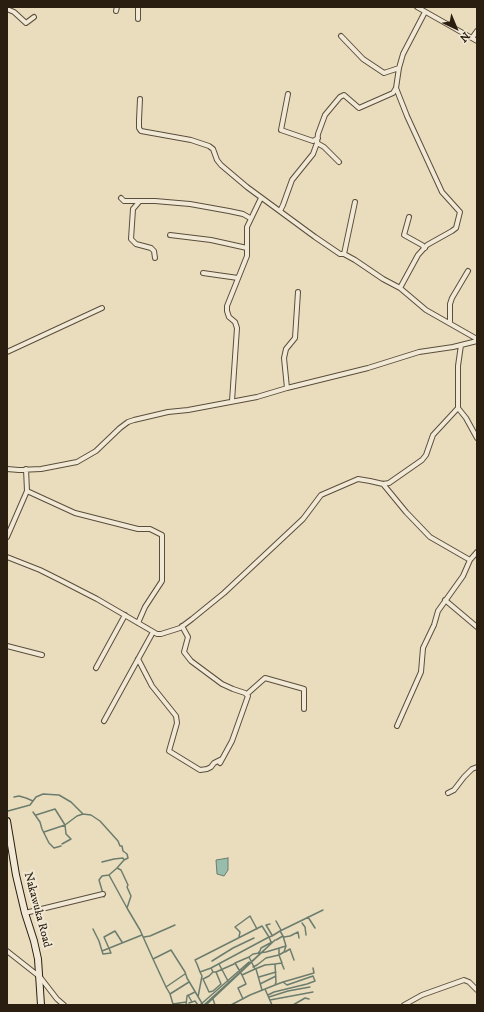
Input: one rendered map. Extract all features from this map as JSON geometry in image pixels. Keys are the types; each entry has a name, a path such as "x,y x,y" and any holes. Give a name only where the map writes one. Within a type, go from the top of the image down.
{"main road":[{"name":"Nakawuka Road","path":"7,821 15,869 25,913 34,941 40,977 41,1005"}],"street":[{"path":"138,7 138,20"},
{"path":"417,7 462,34 477,41"},
{"path":"7,9 14,12 26,22 34,17"},
{"path":"280,210 292,180 310,159 317,143 325,115 340,97 344,96 359,108 393,93 396,88 398,68 403,54 425,12"},
{"path":"472,38 477,31"},
{"path":"341,36 364,59 384,73 398,68"},
{"path":"396,88 407,116 442,192 460,212 456,228 425,248 418,255 400,288"},
{"path":"288,94 281,130 313,140 318,138"},
{"path":"140,99 139,128 141,131 191,140 209,146 213,149 217,160 261,198 340,254 344,254 400,288 426,310 468,333 477,340"},
{"path":"317,143 324,147 339,162"},
{"path":"121,198 124,201 155,201 190,204 243,214 250,218"},
{"path":"232,401 236,328 235,322 229,317 227,306 247,256 246,227 261,198"},
{"path":"139,202 133,208 131,239 136,244 151,248 154,251 155,258"},
{"path":"344,254 355,202"},
{"path":"409,217 404,235 425,248"},
{"path":"170,235 212,240 247,248"},
{"path":"450,323 450,304 452,298 468,271"},
{"path":"204,273 238,278"},
{"path":"287,388 284,358 286,349 295,338 298,292"},
{"path":"7,352 102,308"},
{"path":"468,333 468,343"},
{"path":"7,469 41,469 77,462 96,451 120,428 134,420 168,412 188,410 257,397 368,368 419,352 462,346 477,340"},
{"path":"462,346 458,366 458,408 466,418 477,438"},
{"path":"7,557 40,570 125,615 152,632 161,634 182,626 224,592 304,519 321,495 358,479 383,484 389,483 424,458 433,435 458,408"},
{"path":"7,537 27,491 26,469"},
{"path":"383,484 406,512 430,536 470,560"},
{"path":"27,491 75,513 138,529 150,530 162,535 162,581 145,606 138,623"},
{"path":"397,726 421,672 423,648 434,625 438,611 463,576 470,560 477,552"},
{"path":"445,600 477,627"},
{"path":"96,668 125,615"},
{"path":"182,626 188,637 184,652 191,661 222,684 247,694"},
{"path":"104,721 152,632"},
{"path":"7,646 42,655"},
{"path":"138,659 152,686 176,716 177,723 169,751 200,770 206,770 214,763 221,761 235,734 248,700 247,694"},
{"path":"247,694 264,678 304,689 304,709"},
{"path":"448,793 454,790 472,769 477,767"},
{"path":"25,913 103,894"},
{"path":"7,951 40,977 57,999 64,1005"},
{"path":"404,1005 422,995 464,980 469,982 477,990"}],"shaded area":[{"path":"228,858 228,870 224,876 217,874 216,860"}],"waterway":[{"path":"8,811 30,805 36,797 43,794 59,795 71,802 83,814 91,815 100,821 118,841 120,846 122,846 123,851 127,854 128,858 124,860 117,868 121,870 131,896 127,908 140,930 153,959 171,950 203,1005"},
{"path":"14,797 19,796 33,801"},
{"path":"36,815 55,809 65,825 66,834 71,839 62,844"},
{"path":"33,812 40,822 49,843 54,848 61,846"},
{"path":"44,832 65,825 77,816 83,814"},
{"path":"102,862 123,858 124,860"},
{"path":"109,875 117,868"},
{"path":"104,897 99,880 102,876 109,875 127,908"},
{"path":"280,931 323,910"},
{"path":"239,937 240,932 235,927 250,916 257,929"},
{"path":"308,917 315,928"},
{"path":"276,921 281,930"},
{"path":"302,923 305,927 306,935"},
{"path":"270,924 266,925 272,935"},
{"path":"144,937 150,936 175,925"},
{"path":"198,997 202,976 200,972 195,960 262,926 269,937 211,968 200,972"},
{"path":"93,929 102,951 142,935"},
{"path":"102,951 103,954 111,953 104,937 115,931 122,942"},
{"path":"271,942 269,937 280,931 283,936"},
{"path":"284,937 298,932 299,938"},
{"path":"276,940 283,936 286,946"},
{"path":"212,961 233,948 254,938"},
{"path":"204,1005 275,940 206,1005"},
{"path":"258,953 261,948 272,942"},
{"path":"249,957 253,954 286,946 284,952 279,955 266,958 253,967"},
{"path":"275,964 282,963 279,955 279,949"},
{"path":"285,952 290,949 294,960"},
{"path":"216,972 235,963 249,957 255,969 242,975 235,963"},
{"path":"153,959 166,987 185,974"},
{"path":"200,1005 249,962"},
{"path":"219,964 228,981"},
{"path":"231,1005 250,995 275,985 275,964 265,965 255,969"},
{"path":"282,964 284,969"},
{"path":"211,968 213,972 203,979 209,992 213,991 221,984 216,972 213,972"},
{"path":"283,982 314,973 313,968"},
{"path":"256,969 262,990"},
{"path":"259,977 276,972"},
{"path":"242,975 246,984 238,988 243,999"},
{"path":"260,984 276,976"},
{"path":"268,995 315,981 313,976 287,985 283,982 275,985"},
{"path":"166,987 170,994 189,982"},
{"path":"269,997 288,991 310,987"},
{"path":"265,989 272,1005"},
{"path":"186,1005 187,996 195,992"},
{"path":"270,1000 313,992"},
{"path":"170,994 173,1004 186,1002"},
{"path":"188,995 192,1002"},
{"path":"288,1005 293,1005 305,998 309,999"},
{"path":"213,999 215,1005"},
{"path":"189,1003 195,1001 198,1005"},
{"path":"273,1005 280,1005"}]}
